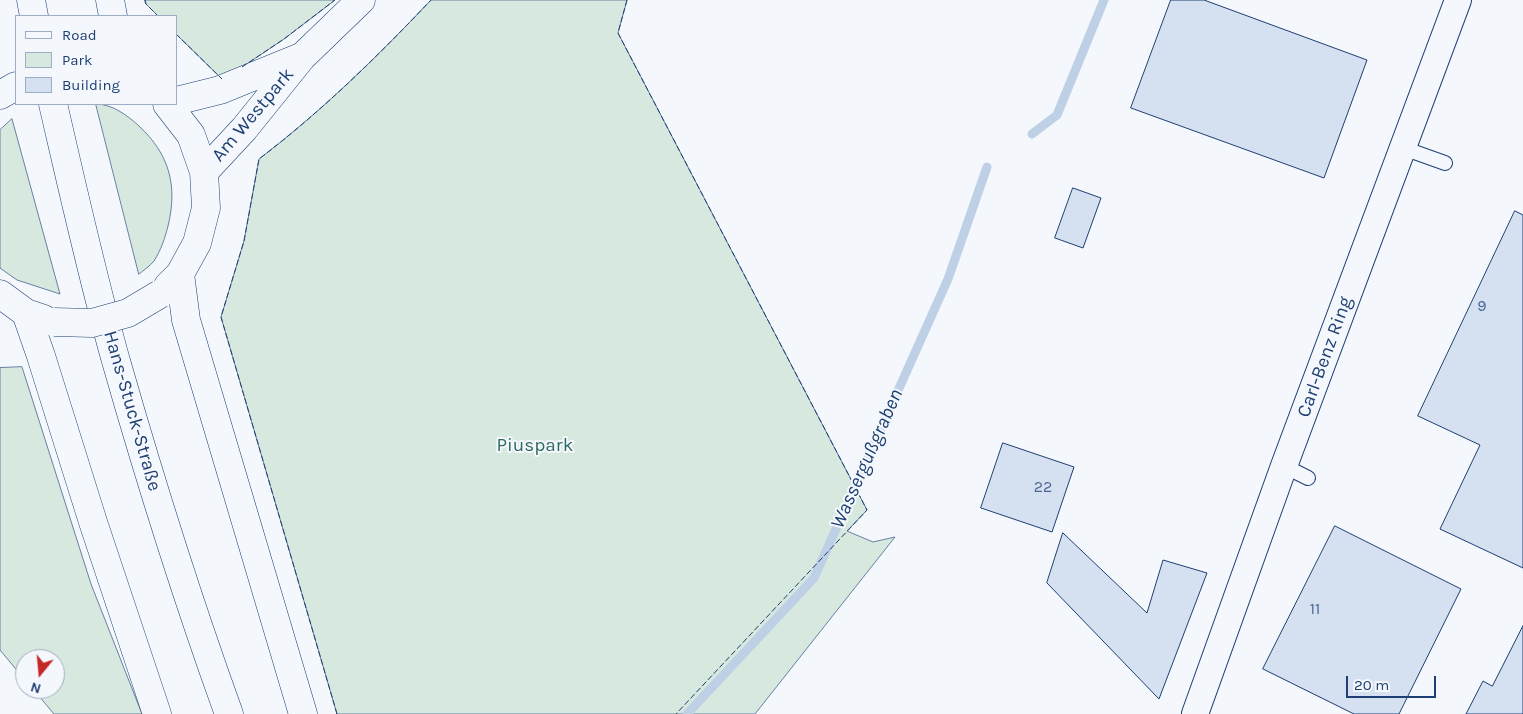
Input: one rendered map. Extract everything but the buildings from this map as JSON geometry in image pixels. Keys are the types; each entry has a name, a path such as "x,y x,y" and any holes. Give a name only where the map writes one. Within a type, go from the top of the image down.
{"main road":[{"path":"31,0 34,15"},
{"path":"110,0 113,15"},
{"name":"Am Westpark","path":"204,172 244,130 302,57 361,0"},
{"name":"Am Westpark","path":"178,100 220,90 302,57"},
{"name":"Hans-Stuck-Straße","path":"53,105 79,217 116,360 154,488 229,714"},
{"path":"0,294 26,313 54,322 92,323 128,314 160,294 180,274 198,242 206,208 204,172 190,135 168,105"},
{"path":"180,274 186,320 303,714"},
{"path":"26,313 42,356 93,522 157,714"}],"street":[{"name":"Carl-Benz Ring","path":"1195,714 1284,466 1458,0"}],"lane":[{"path":"1403,148 1445,163"},
{"path":"1284,466 1308,478"}],"green space":[{"path":"145,0 335,0 284,39 223,80 178,36 178,15 157,15 146,4"},
{"name":"Piuspark","path":"431,0 627,0 618,33 867,510 847,531 873,542 895,537 755,714 337,714 221,317 244,241 259,159 305,122 348,83"},
{"path":"96,105 105,105 119,111 139,126 158,148 168,171 172,197 167,230 154,261 139,274"},
{"path":"12,119 60,294 17,280 0,268 0,130"},
{"path":"22,367 91,584 142,714 54,714 41,699 65,699 65,649 15,649 15,668 0,650 0,368"}],"waterway":[{"name":"Wassergußgraben","path":"1032,134 1057,115 1104,0"},
{"name":"Wassergußgraben","path":"687,714 814,578 948,279 987,167"}],"fence":[{"path":"145,0 146,4 157,15"},
{"path":"242,67 284,39 335,0"},
{"path":"337,714 221,317 244,241 259,159 305,122 348,83 431,0"},
{"path":"627,0 618,33 867,510 676,714"},
{"path":"178,36 222,79"}]}
